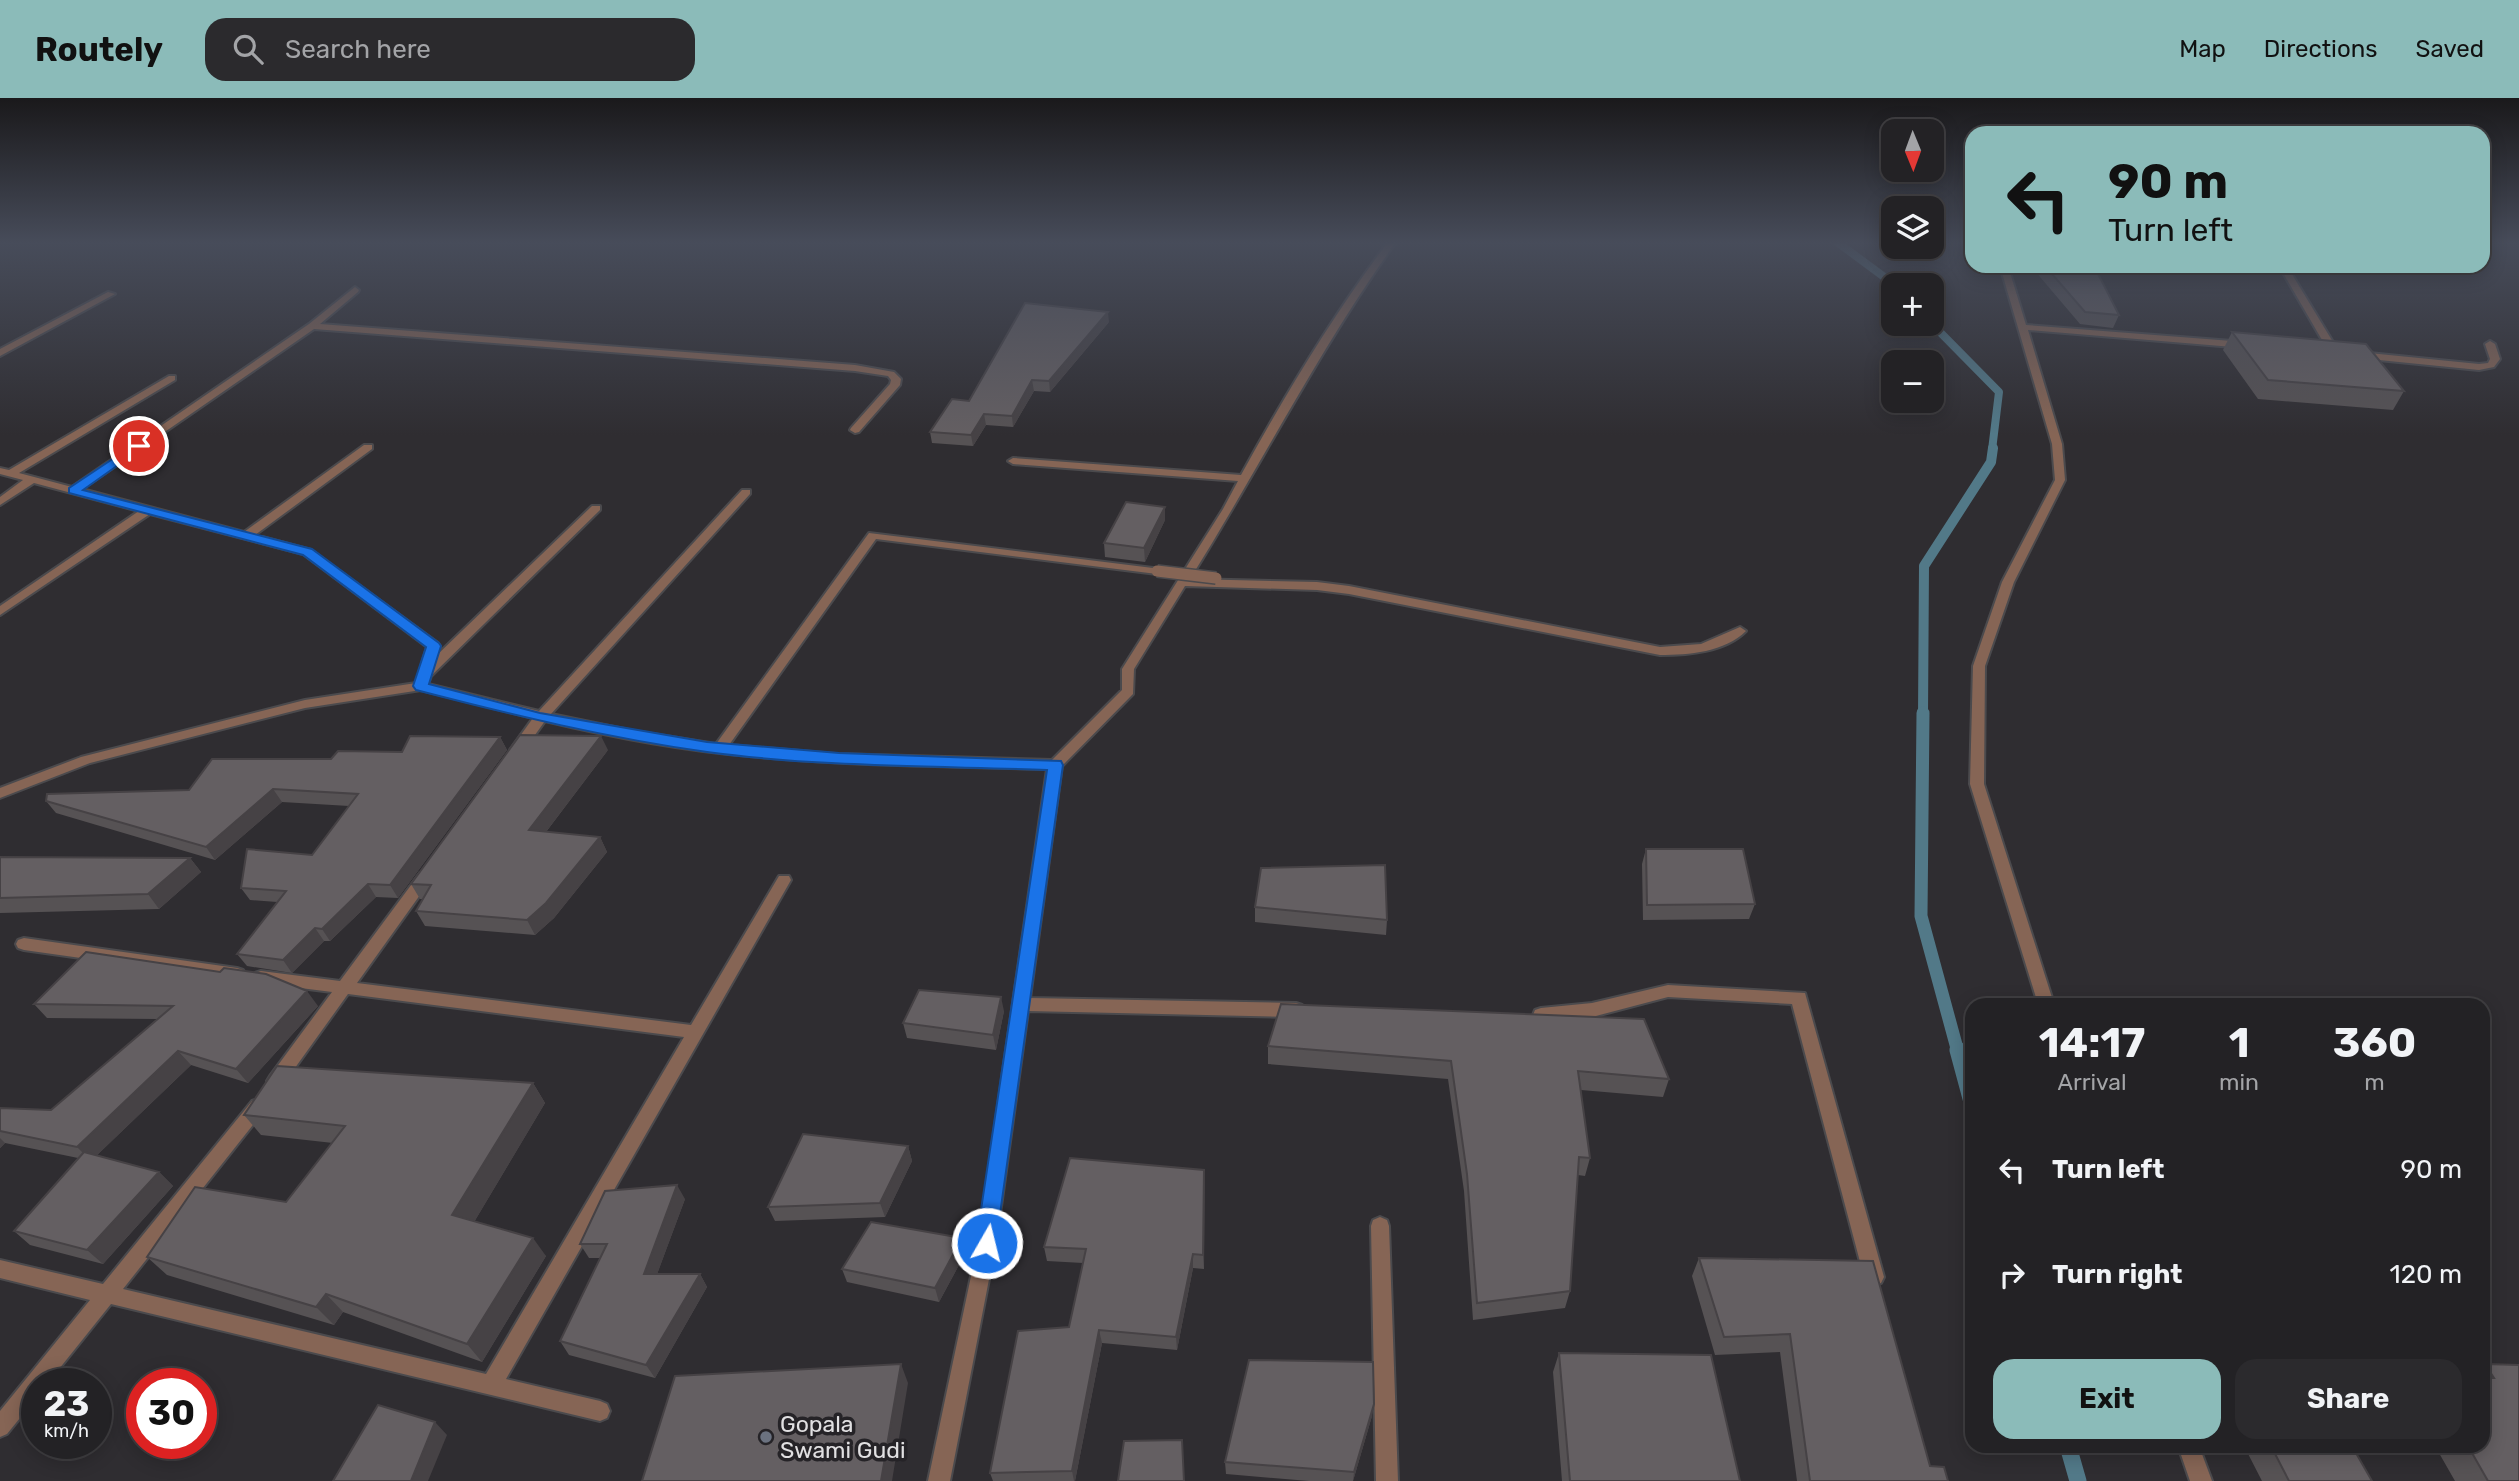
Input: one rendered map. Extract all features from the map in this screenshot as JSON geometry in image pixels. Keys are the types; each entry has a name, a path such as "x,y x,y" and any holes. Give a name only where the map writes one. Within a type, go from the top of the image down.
{"street":[{"path":"0,353 89,307"},
{"path":"74,491 312,326 335,307"},
{"path":"939,1481 987,1243 1055,765 1128,691 1128,669 1347,307"},
{"path":"2017,307 2057,444 2060,480 2008,582 1979,666 1977,784 2044,998"},
{"path":"2307,307 2334,352"},
{"path":"312,326 855,368 891,374 896,379 895,385 855,430"},
{"path":"2023,327 2262,346"},
{"path":"2322,351 2479,367 2491,365 2495,359 2490,344"},
{"path":"5,473 172,378"},
{"path":"246,536 368,447"},
{"path":"1013,461 1245,478"},
{"path":"5,473 307,552 434,646 423,680"},
{"path":"0,502 31,480"},
{"path":"508,763 540,718 746,492"},
{"path":"423,680 596,508"},
{"path":"0,611 148,510"},
{"path":"719,748 873,535 1255,583 1349,590 1660,651 1696,651 1720,644 1740,631"},
{"path":"1182,582 1255,583"},
{"path":"0,793 86,760 305,704 423,680 540,718 719,748 839,758 1055,765"},
{"path":"0,1427 224,1152 434,864"},
{"path":"492,1384 784,880"},
{"path":"24,944 344,989 696,1032"},
{"path":"1526,1015 1554,1016 1592,1010 1668,990 1798,998 1878,1291"},
{"path":"1023,1004 1316,1010"},
{"path":"1380,1226 1387,1481"},
{"path":"0,1269 600,1411"},
{"path":"2191,1453 2201,1481"}],"building":[{"path":"1023,307 1058,307 1108,312 1049,381 1032,380 1012,416 984,414 971,435 930,432 952,399 969,401"},
{"path":"2080,307 2115,307 2119,315 2085,312"},
{"path":"2232,332 2366,344 2404,391 2268,380"},
{"path":"1126,502 1165,507 1144,548 1104,543"},
{"path":"520,735 601,736 529,830 600,837 546,903 527,920 416,911 431,885 411,884"},
{"path":"410,736 500,737 390,885 368,884 322,929 315,928 283,960 237,954 286,891 241,888 247,849 312,855 358,794 273,789 206,847 46,801 47,794 189,790 212,759 331,759 338,751 402,752"},
{"path":"1646,849 1743,849 1755,904 1647,905"},
{"path":"0,857 190,858 148,894 0,898"},
{"path":"1385,865 1387,920 1255,907 1261,868"},
{"path":"86,952 220,972 224,968 266,974 307,991 236,1069 178,1051 77,1147 0,1131 0,1108 51,1110 173,1006 34,1004"},
{"path":"919,990 1001,997 993,1035 903,1023"},
{"path":"1281,1004 1644,1019 1669,1079 1578,1071 1590,1158 1579,1157 1570,1291 1477,1303 1467,1174 1451,1061 1268,1046"},
{"path":"277,1066 533,1083 452,1215 533,1238 467,1344 326,1294 316,1307 147,1257 195,1187 286,1202 345,1126 244,1115"},
{"path":"803,1134 908,1146 880,1203 768,1207"},
{"path":"84,1152 159,1172 87,1250 14,1231"},
{"path":"1070,1158 1204,1170 1203,1255 1193,1254 1176,1337 1099,1330 1072,1471 990,1473 1018,1331 1069,1327 1086,1249 1044,1247"},
{"path":"677,1185 644,1274 700,1274 646,1365 560,1341 607,1244 580,1244 605,1191"},
{"path":"871,1222 962,1238 935,1288 842,1269"},
{"path":"1699,1258 1873,1261 1930,1466 1944,1467 1948,1481 1810,1481 1790,1334 1724,1337"},
{"path":"1559,1353 1711,1355 1740,1481 1570,1481"},
{"path":"1249,1360 1373,1362 1374,1404 1354,1472 1225,1462"},
{"path":"901,1364 881,1481 642,1481 675,1376"},
{"path":"2490,1364 2519,1365 2519,1481 2488,1481 2472,1453 2490,1453 2490,1378 2494,1378 2490,1372"},
{"path":"378,1405 435,1422 411,1481 333,1481"},
{"path":"1182,1440 1184,1481 1118,1481 1124,1441"},
{"path":"2275,1453 2356,1453 2372,1481 2289,1481"}],"waterway":[{"path":"1944,336 1999,392 1992,450"},
{"path":"1923,715 1924,566 1991,462 1993,448"},
{"path":"1923,713 1921,916 1958,1052"},
{"path":"1958,1050 1965,1076"},
{"path":"2070,1453 2078,1481"}],"place":[{"name":"Gopala Swami Gudi","path":"766,1437"}],"route":[{"path":"139,446 74,491 307,552 434,646 421,686 540,718 707,747 839,758 1055,765 1030,956 987,1243"}]}
